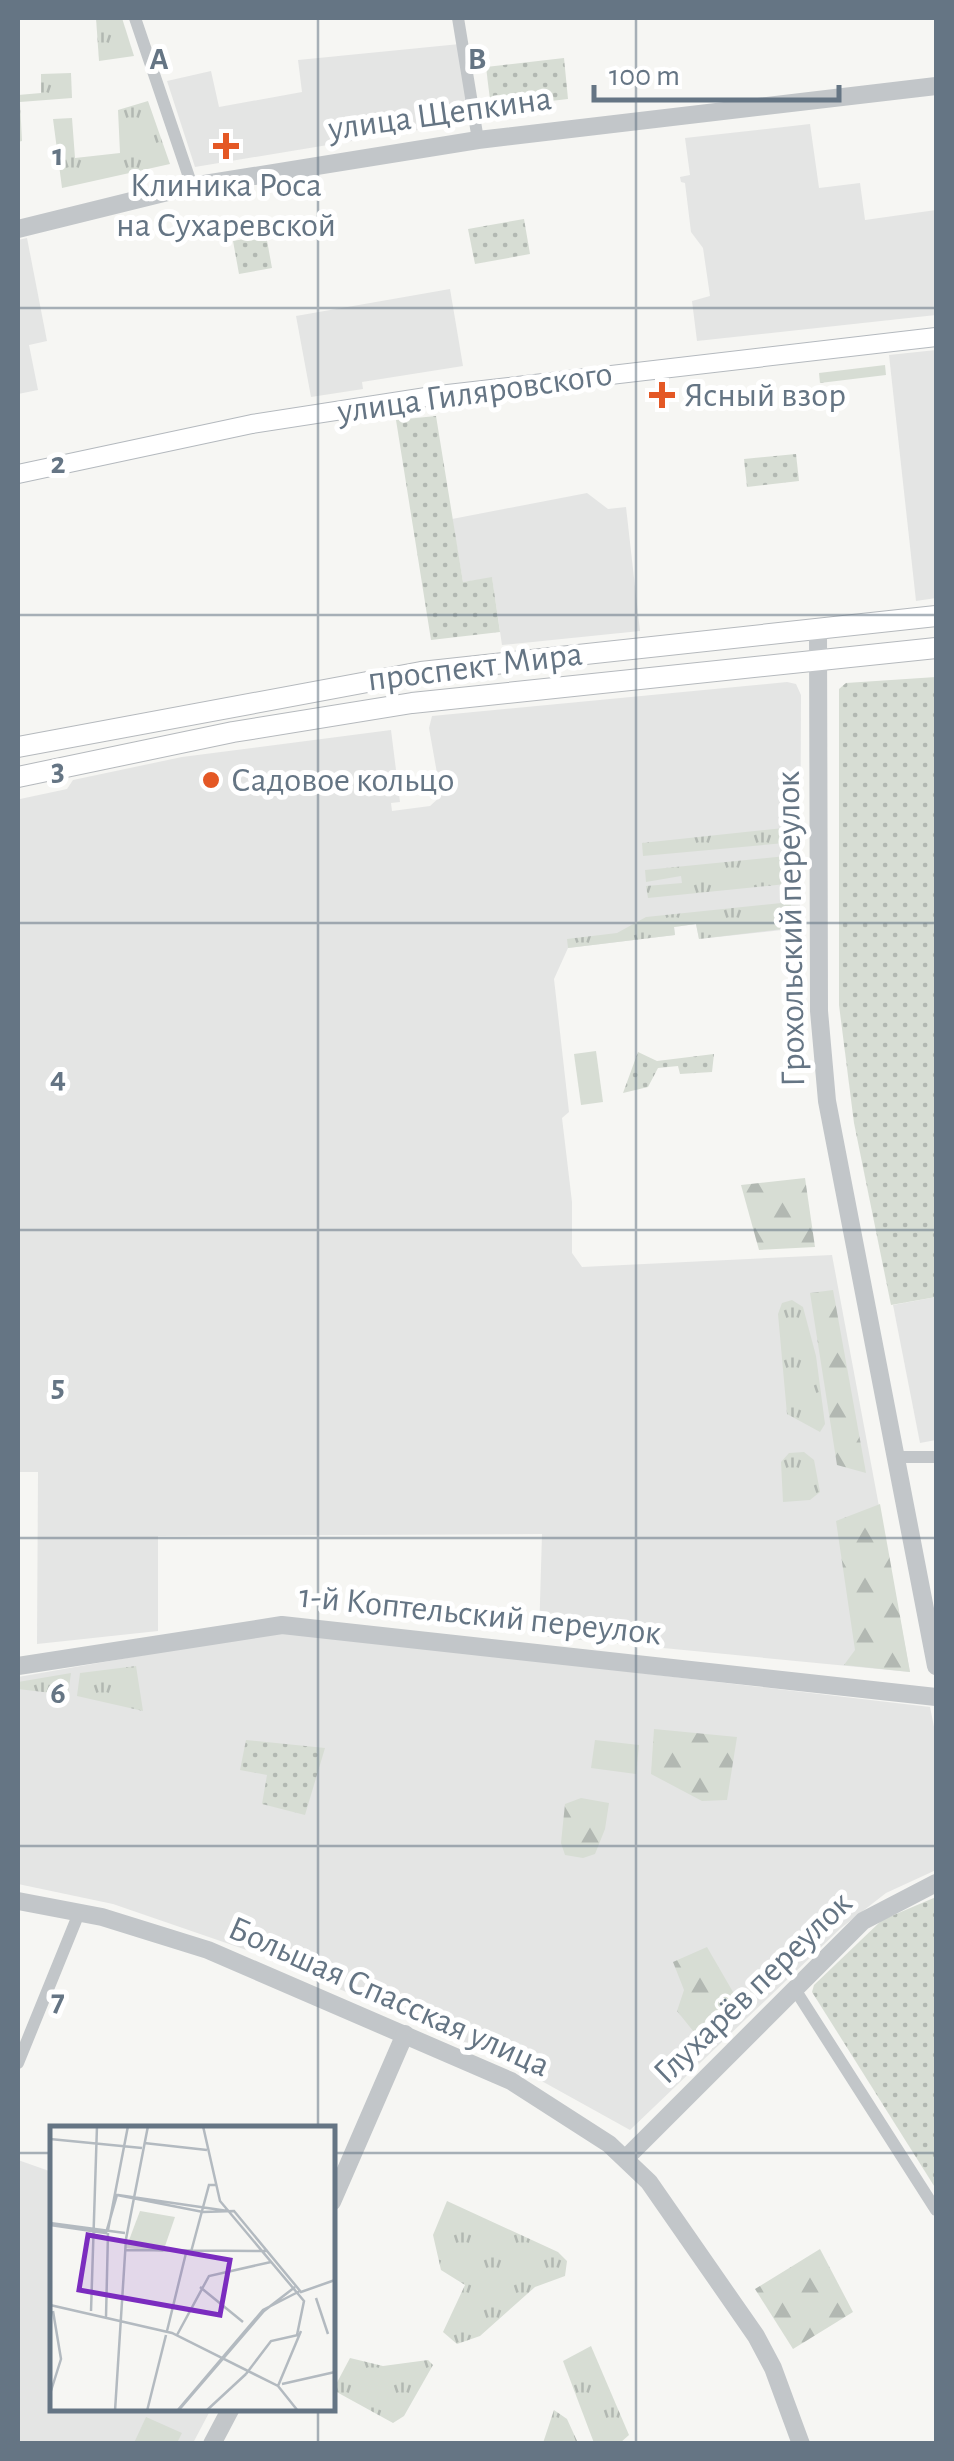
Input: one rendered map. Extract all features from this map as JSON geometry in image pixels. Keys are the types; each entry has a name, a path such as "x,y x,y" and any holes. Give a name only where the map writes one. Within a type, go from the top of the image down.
{"main road":[{"name":"улица Гиляровского","path":"18,474 252,424 440,395 936,337"},
{"name":"проспект Мира","path":"18,747 422,672 936,616"},
{"name":"проспект Мира","path":"18,777 233,732 412,703 936,648"}],"street":[{"path":"135,18 192,186"},
{"path":"458,18 478,140"},
{"name":"улица Щепкина","path":"18,229 192,186 478,140 936,86"},
{"name":"Грохольский переулок","path":"818,628 821,1048 836,1156 936,1666"},
{"path":"896,1457 936,1457"},
{"name":"1-й Коптельский переулок","path":"18,1666 282,1625 936,1697"},
{"name":"Глухарёв переулок","path":"627,2157 863,1921 936,1883"},
{"name":"Большая Спасская улица","path":"18,1900 193,1944 511,2081 627,2157 756,2336 801,2444"},
{"path":"18,2063 78,1913"},
{"path":"796,1990 936,2210"},
{"path":"335,2195 405,2034"},
{"path":"212,2444 228,2411"}],"shaded area":[{"path":"460,44 472,121 195,167 167,81 211,71 219,107 302,92 298,60"},
{"path":"810,124 819,188 860,183 865,220 936,210 936,315 697,341 692,301 710,296 703,248 691,232 685,183 680,177 690,175 685,138"},
{"path":"27,238 47,341 29,345 38,390 18,394 18,240"},
{"path":"450,289 463,366 362,382 363,389 311,397 296,316"},
{"path":"936,350 936,598 916,601 889,355"},
{"path":"587,493 608,509 626,507 640,631 502,645 492,578 463,582 452,519"},
{"path":"796,684 801,695 800,928 699,939 696,924 674,927 675,935 568,948 554,979 569,1112 562,1118 572,1202 572,1253 582,1267 832,1255 910,1672 539,1636 542,1534 158,1536 158,1631 37,1644 38,1472 18,1472 20,799 67,789 73,780 182,757 391,730 400,802 391,803 392,811 430,806 441,796 429,728 432,716"},
{"path":"936,1297 936,1440 920,1443 893,1305"},
{"path":"282,1631 930,1707 936,1737 936,1870 886,1893 841,1928 630,2130 520,2069 267,1957 113,1904 18,1884 18,1677"},
{"path":"18,2160 50,2171 50,2411 210,2411 193,2443 18,2443"}],"green space":[{"path":"96,18 122,18 134,56 99,61"},
{"path":"564,58 568,99 491,108 486,67"},
{"path":"71,73 72,98 20,102 22,141 18,142 18,95 41,93 41,74"},
{"path":"148,101 170,164 62,188 53,119 72,118 75,158 120,153 118,110"},
{"path":"524,219 530,254 475,264 468,229"},
{"path":"266,235 272,268 239,274 233,241"},
{"path":"885,365 886,375 820,383 819,373"},
{"path":"436,416 463,582 492,577 500,632 431,640 396,420"},
{"path":"796,454 799,481 747,487 744,459"},
{"path":"936,677 936,1297 891,1305 854,1123 839,1005 839,689 846,683"},
{"path":"784,828 785,843 643,856 642,843"},
{"path":"786,856 786,884 648,898 646,886 682,883 681,876 646,882 645,870"},
{"path":"791,902 791,928 699,939 696,924 674,927 675,935 568,948 567,939 617,933 646,917"},
{"path":"596,1051 603,1102 581,1105 574,1054"},
{"path":"638,1052 657,1061 714,1054 712,1072 680,1074 678,1066 658,1068 648,1087 623,1093"},
{"path":"805,1178 815,1247 759,1250 741,1185"},
{"path":"833,1290 866,1473 837,1465 810,1293"},
{"path":"792,1300 803,1307 816,1356 825,1424 820,1432 787,1414 778,1314 782,1303"},
{"path":"804,1452 814,1460 820,1492 810,1500 783,1502 781,1462 789,1453"},
{"path":"880,1504 910,1672 844,1665 855,1650 836,1521"},
{"path":"136,1666 143,1711 77,1696 80,1673"},
{"path":"71,1673 68,1695 18,1689 18,1682"},
{"path":"654,1729 737,1737 727,1800 702,1801 651,1774"},
{"path":"246,1740 325,1748 305,1815 262,1804 267,1775 240,1770"},
{"path":"595,1740 639,1745 636,1774 591,1768"},
{"path":"581,1798 609,1803 605,1829 595,1854 583,1858 565,1855 561,1843 565,1804"},
{"path":"936,1897 936,2189 812,1992 814,1985 882,1920"},
{"path":"707,1947 744,2011 706,2047 677,2011 684,1990 673,1962"},
{"path":"447,2201 558,2252 567,2261 565,2276 535,2287 480,2336 457,2344 443,2332 465,2285 441,2270 433,2235"},
{"path":"820,2249 853,2312 793,2349 755,2289"},
{"path":"591,2346 629,2435 620,2443 594,2443 563,2361"},
{"path":"350,2358 383,2366 428,2360 433,2365 404,2416 393,2423 335,2391"},
{"path":"554,2410 567,2419 578,2443 543,2443"},
{"path":"146,2417 182,2433 177,2443 134,2443"}],"place":[{"name":"Клиника Роса на Сухаревской","path":"226,146"},
{"name":"Ясный взор","path":"662,395"},
{"name":"Садовое кольцо","path":"211,780"}]}
